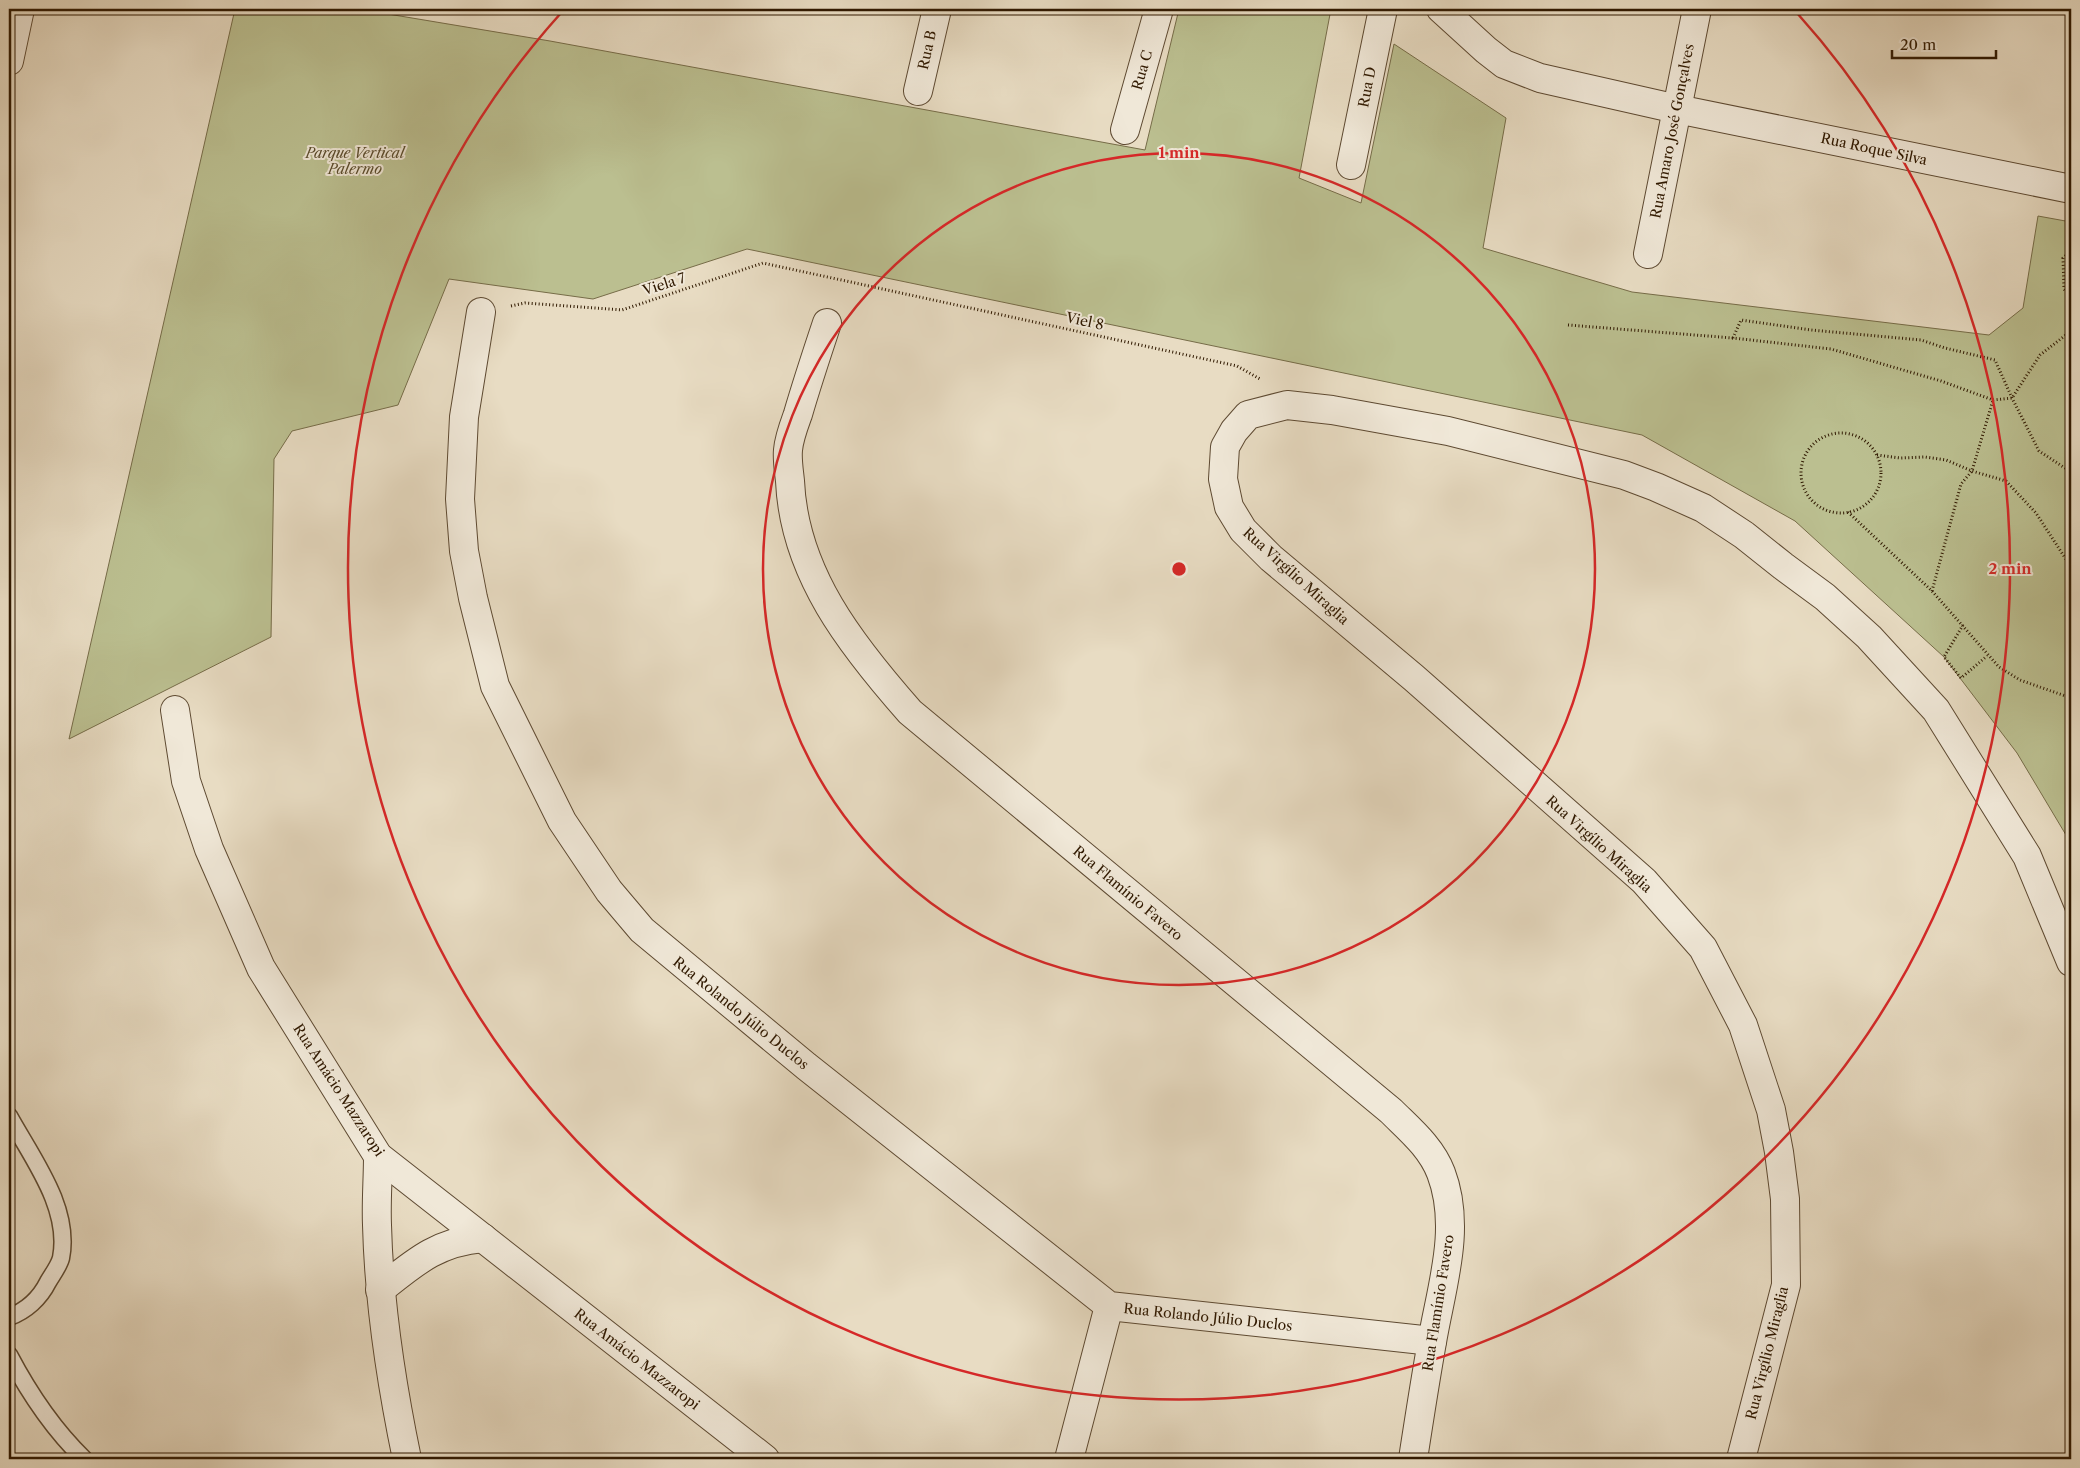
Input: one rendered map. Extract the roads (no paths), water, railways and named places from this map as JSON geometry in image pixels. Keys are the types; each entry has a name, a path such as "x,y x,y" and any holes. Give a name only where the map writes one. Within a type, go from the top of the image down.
{"street":[{"path":"9,61 20,9"},
{"name":"Rua B","path":"918,91 937,9"},
{"name":"Rua C","path":"1125,130 1159,9"},
{"name":"Rua D","path":"1351,165 1383,9"},
{"name":"Rua Roque Silva","path":"1441,9 1486,50 1516,70 1540,78 1677,108 2068,181"},
{"name":"Rua Amaro José Gonçalves","path":"1648,254 1697,9"},
{"name":"Rua Rolando Júlio Duclos","path":"481,312 464,417 460,499 464,551 473,598 495,686 562,821 609,891 648,936 799,1060 1109,1306 1432,1341"},
{"name":"Rua Flamínio Favero","path":"827,323 788,450 791,505 799,543 821,590 842,627 876,674 910,712 1392,1111 1432,1155 1441,1174 1448,1197 1450,1218 1446,1270 1432,1341 1413,1459"},
{"name":"Rua Virgílio Miraglia","path":"1741,1459 1786,1285 1785,1199 1779,1152 1771,1110 1743,1025 1703,948 1644,881 1414,678 1271,558 1242,530 1229,507 1223,479 1225,447 1234,431 1248,415 1287,405 1332,410 1448,431 1624,475 1702,508 1744,535 1783,566 1826,596 1869,637 1936,710 2027,856 2071,962"},
{"name":"Rua Amácio Mazzaropi","path":"176,710 186,781 209,849 261,968 378,1156 765,1459"},
{"path":"378,1156 376,1223 380,1290 396,1402 407,1459"},
{"path":"380,1290 405,1269 435,1250 452,1243 483,1238"},
{"path":"1069,1459 1109,1306"}],"lane":[{"path":"9,1116 46,1183 58,1212 63,1236 60,1260 44,1289 30,1305 9,1317"},
{"path":"9,1355 30,1393 71,1447 84,1459"}],"park label":[{"name":"Parque Vertical Palermo","path":"355,162"}]}
